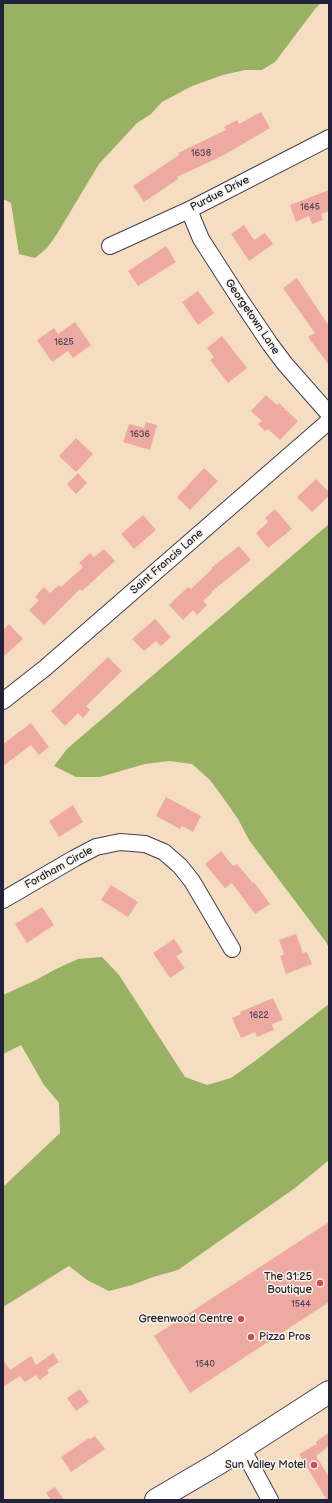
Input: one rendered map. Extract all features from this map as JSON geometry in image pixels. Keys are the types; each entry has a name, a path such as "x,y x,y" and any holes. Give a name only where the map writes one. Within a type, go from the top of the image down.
{"main road":[{"path":"156,1500 242,1448 329,1392"}],"street":[{"name":"Purdue Drive","path":"110,246 189,210 329,138"},
{"name":"Georgetown Lane","path":"189,210 201,239 270,344 285,364 329,414"},
{"name":"Saint Francis Lane","path":"3,702 57,658 329,421"},
{"name":"Fordham Circle","path":"3,900 96,847 120,842 145,844 164,852 180,866 192,881 232,949"},
{"path":"242,1448 270,1500"}],"green space":[{"path":"3,3 321,3 275,62 262,70 245,70 223,75 192,86 162,102 151,114 137,123 99,164 57,234 47,248 35,258 19,254 11,203 3,199"},
{"path":"329,524 329,948 249,840 238,819 210,780 192,764 169,761 145,764 100,777 76,777 54,766 67,749"},
{"path":"102,957 119,975 185,1077 207,1085 231,1078 329,1004 329,1160 295,1188 178,1270 109,1291 87,1280 69,1266 3,1307 3,1187 60,1133 59,1103 44,1085 21,1045 3,1054 3,995 78,959"}],"building":[{"path":"261,112 270,128 224,155 177,177 178,179 144,202 133,186 179,155 178,153 226,130 224,127 237,120 239,124"},
{"path":"329,190 329,211 321,214 323,220 312,224 309,216 296,222 290,205"},
{"path":"244,225 254,240 265,233 273,244 249,261 231,234"},
{"path":"166,246 176,262 138,286 128,271"},
{"path":"297,278 329,326 329,365 308,337 315,333 283,288"},
{"path":"198,291 214,313 198,325 182,302"},
{"path":"75,322 91,345 73,358 68,351 52,362 37,340 54,328 58,334"},
{"path":"222,336 247,368 228,383 210,360 214,357 207,348"},
{"path":"266,395 277,405 279,403 285,409 284,411 286,410 298,421 280,440 268,429 265,431 258,424 262,421 251,411"},
{"path":"146,422 157,425 150,450 123,442 129,424 144,428"},
{"path":"76,438 93,454 76,472 59,456"},
{"path":"204,468 218,481 190,510 177,497"},
{"path":"78,473 87,483 76,494 67,484"},
{"path":"316,479 329,492 329,496 312,512 297,497"},
{"path":"275,509 292,529 268,548 256,533 268,522 265,518"},
{"path":"143,515 156,530 134,549 121,534"},
{"path":"239,546 251,560 211,592 212,593 203,601 207,605 197,615 193,610 183,620 169,605 188,587 191,589 212,569 211,568"},
{"path":"104,549 115,561 82,591 80,589 44,625 29,610 39,600 35,597 44,587 50,593 59,585 61,587 83,567 79,563 90,553 94,557"},
{"path":"155,619 171,637 161,646 156,641 144,651 132,639"},
{"path":"9,624 23,639 3,657 3,630"},
{"path":"108,657 122,671 86,706 90,710 83,718 78,713 65,726 51,711"},
{"path":"31,723 49,747 39,755 31,745 3,766 3,744"},
{"path":"166,797 201,816 193,832 182,826 180,829 156,816"},
{"path":"73,805 83,822 59,837 49,821"},
{"path":"221,851 233,866 237,864 253,883 254,882 270,904 255,914 232,883 225,888 205,864"},
{"path":"111,885 138,902 128,917 101,900"},
{"path":"42,907 54,925 27,943 15,924"},
{"path":"296,934 303,953 307,952 312,964 286,974 280,956 284,954 279,940"},
{"path":"174,939 183,952 176,956 185,968 170,978 153,953"},
{"path":"273,998 283,1020 272,1024 274,1030 257,1037 255,1032 241,1038 232,1018 241,1014 240,1012"},
{"name":"Greenwood Centre","path":"329,1222 329,1302 190,1393 154,1336"},
{"path":"53,1353 59,1362 47,1370 49,1373 40,1380 36,1375 25,1382 20,1376 3,1387 3,1360 10,1370 31,1356 36,1365"},
{"path":"80,1389 89,1402 76,1411 67,1398"},
{"name":"Sun Valley Motel","path":"329,1432 329,1446 316,1456 329,1477 329,1500 327,1500 299,1454 317,1444 316,1442"},
{"path":"95,1436 105,1449 71,1472 61,1457 89,1438 90,1439"},
{"path":"55,1487 64,1500 51,1500 46,1493"}],"place":[{"name":"The 31:25 Boutique","path":"320,1283"},
{"name":"Greenwood Centre","path":"241,1319"},
{"name":"Pizza Pros","path":"251,1337"},
{"name":"Sun Valley Motel","path":"314,1465"}]}
